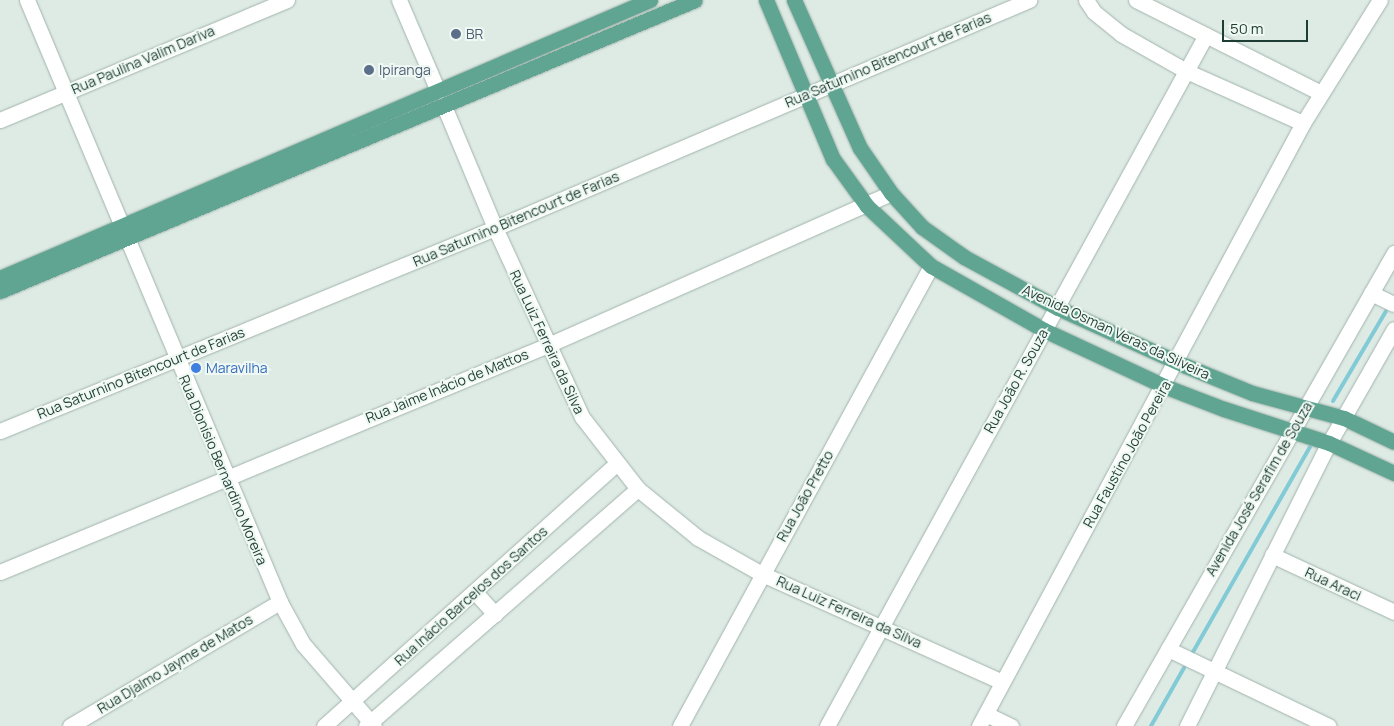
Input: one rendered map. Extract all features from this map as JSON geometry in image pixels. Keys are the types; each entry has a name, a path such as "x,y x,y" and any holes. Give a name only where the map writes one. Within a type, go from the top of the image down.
{"main road":[{"path":"0,291 438,91 650,0"},
{"path":"0,278 124,233 444,106 695,0"},
{"name":"Avenida Osman Veras da Silveira","path":"766,0 833,159 866,206 931,266 1044,330 1164,386 1224,409 1291,429 1329,443 1394,473"},
{"name":"Avenida Osman Veras da Silveira","path":"794,0 830,85 860,148 892,193 922,227 964,257 1058,308 1177,362 1252,393 1306,406 1344,418 1394,442"}],"street":[{"name":"Rua Dionísio Bernardino Moreira","path":"27,0 175,359 228,477 280,602 303,644 353,700 370,725"},
{"name":"Rua Paulina Valim Dariva","path":"0,120 287,0"},
{"path":"399,0 438,91"},
{"name":"Rua Saturnino Bitencourt de Farias","path":"0,431 495,228 1029,0"},
{"path":"1086,0 1094,12 1121,34 1186,71 1303,123"},
{"path":"1136,0 1321,92"},
{"name":"Rua Faustino João Pereira","path":"983,720 1177,362 1303,123 1380,0"},
{"name":"Rua João R. Souza","path":"827,726 1044,330 1058,308 1206,35"},
{"name":"Rua Luiz Ferreira da Silva","path":"444,106 495,228 582,417 616,464 638,488 698,538 762,574 1002,682"},
{"name":"Rua Jaime Inácio de Mattos","path":"0,572 548,345 892,193"},
{"name":"Avenida José Serafim de Souza","path":"1124,726 1291,429 1394,253"},
{"name":"Rua João Pretto","path":"680,726 931,266"},
{"path":"1371,293 1394,304"},
{"path":"1187,726 1329,443 1394,329"},
{"name":"Rua Inácio Barcelos dos Santos","path":"324,726 616,464"},
{"name":"Rua Inácio Barcelos dos Santos","path":"370,725 638,488"},
{"name":"Rua Araci","path":"1272,555 1394,612"},
{"path":"475,592 495,614"},
{"name":"Rua Djalmo Jayme de Matos","path":"70,726 280,602"},
{"path":"1168,649 1214,673 1329,726"},
{"path":"983,720 1011,726"}],"waterway":[{"path":"1333,401 1386,311"},
{"path":"1193,652 1310,447"},
{"path":"1151,726 1184,668"}],"place":[{"name":"BR","path":"456,34"},
{"name":"Ipiranga","path":"369,70"},
{"name":"Maravilha","path":"196,368"}]}
